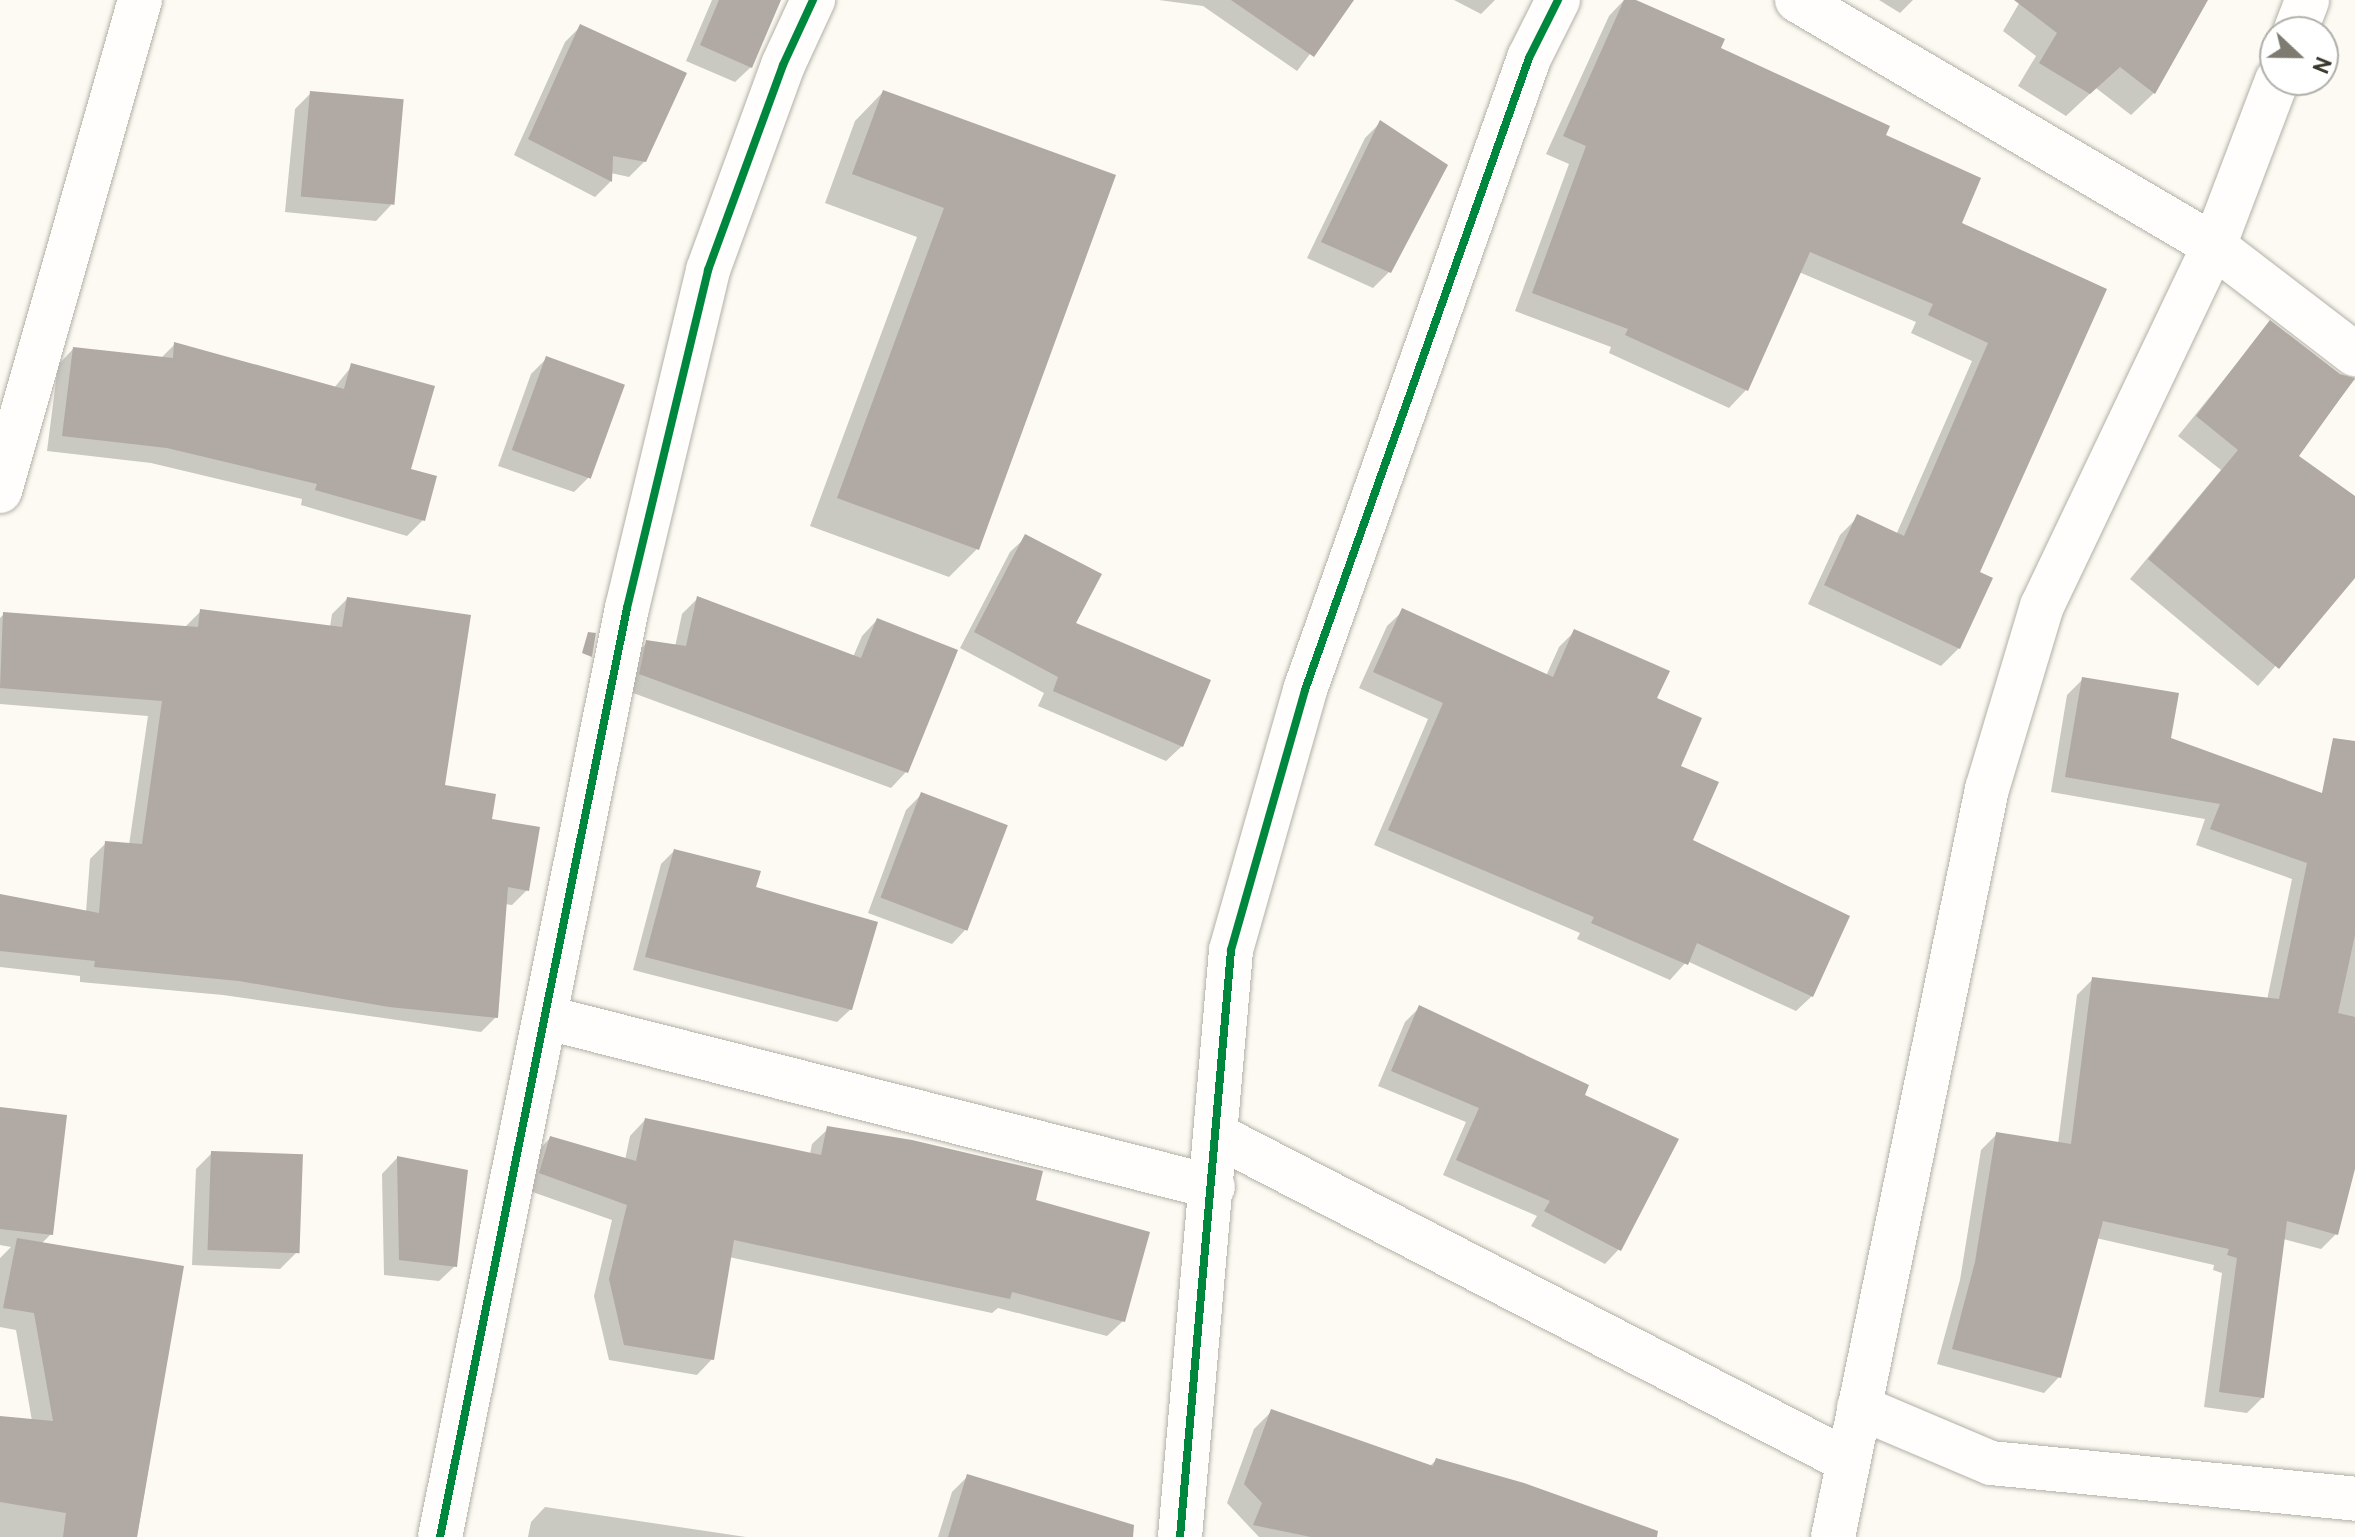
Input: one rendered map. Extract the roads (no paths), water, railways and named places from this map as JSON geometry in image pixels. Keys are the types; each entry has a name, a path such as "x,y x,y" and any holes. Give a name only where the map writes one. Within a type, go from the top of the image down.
{"street":[{"path":"0,491 140,0"},
{"path":"440,1537 548,1018 627,608 708,270 783,65 813,0"},
{"path":"1180,1537 1213,1187 1231,950 1305,690 1529,58 1558,0"},
{"path":"1797,0 2214,246 2355,354"},
{"path":"1833,1537 1987,789 2028,652 2042,606 2214,246 2271,96"},
{"path":"548,1018 1213,1187"},
{"path":"1216,1135 1848,1461"},
{"path":"1859,1407 1991,1463 2355,1499"}]}
